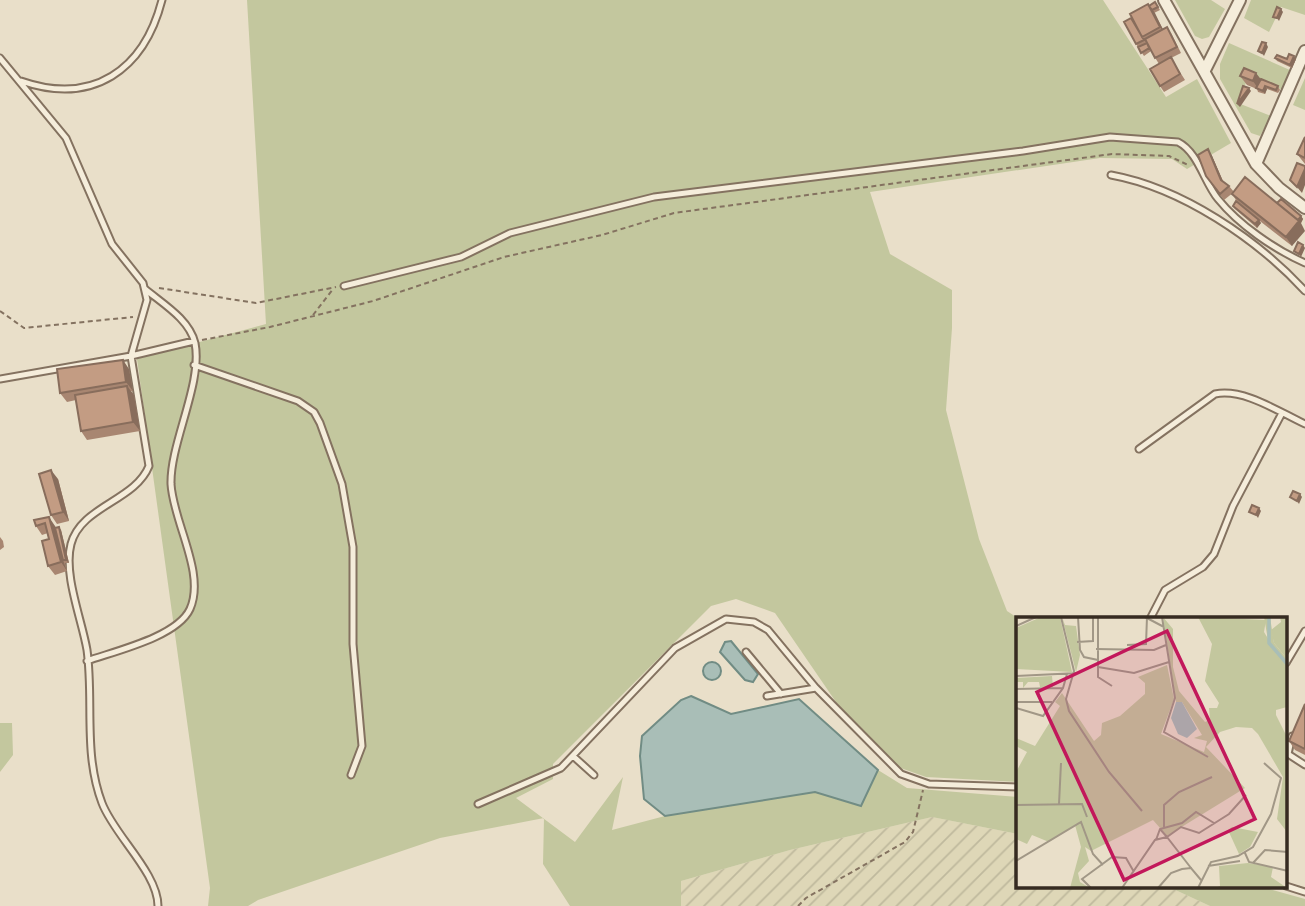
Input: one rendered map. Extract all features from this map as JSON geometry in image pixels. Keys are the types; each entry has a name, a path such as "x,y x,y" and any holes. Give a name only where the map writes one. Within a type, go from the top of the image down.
{"street":[{"path":"1164,0 1256,164 1279,188 1305,208"},
{"path":"1205,70 1240,0"},
{"path":"1256,164 1305,51"}],"lane":[{"path":"19,80 54,90 108,79 133,62 151,36 162,0"},
{"path":"0,58 66,138 112,244 145,289 182,320 194,341 194,365 171,483 195,584 190,608 165,632 87,661"},
{"path":"344,286 461,257 510,233 654,197 1023,151 1110,137 1178,142 1190,151 1220,202 1263,239 1305,263"},
{"path":"1111,175 1145,181 1167,190 1255,247 1304,288"},
{"path":"145,289 147,300 131,356 149,466 140,481 86,521 71,544 75,606 87,661 93,773 103,805 155,889 158,906"},
{"path":"0,379 131,356 194,341"},
{"path":"194,365 298,401 314,412 320,423 342,484 353,547 353,644 362,746 351,775"},
{"path":"1139,449 1215,394 1225,392 1305,424"},
{"path":"1151,617 1166,590 1203,566 1214,554 1233,506 1282,413"},
{"path":"478,804 561,768 675,648 726,619 754,622 768,630 816,688 901,774 925,782 1016,788"},
{"path":"1288,660 1305,631"},
{"path":"746,652 781,694"},
{"path":"767,696 816,688"},
{"path":"1294,732 1288,754 1305,765"},
{"path":"573,756 594,775"},
{"path":"1288,887 1305,892"}],"path":[{"path":"194,341 373,301 504,257 602,235 674,213 1112,154 1170,156 1201,173"},
{"path":"145,289 158,288 256,303 344,286"},
{"path":"313,316 334,288"},
{"path":"0,311 24,328 142,316"},
{"path":"798,906 806,898 905,842 913,832 925,782"}],"shaded area":[{"path":"932,817 1016,834 1016,888 1171,888 1210,906 681,906 681,881 790,850"}],"green space":[{"path":"247,0 1103,0 1166,97 1197,79 1231,143 1187,169 1172,159 1100,158 870,192 890,254 952,290 946,410 979,539 1007,611 1016,617 1016,782 926,777 895,766 836,702 775,613 736,599 711,606 553,764 553,779 516,798 543,818 440,838 258,900 248,906 208,906 210,888 137,359 266,324"},
{"path":"1175,0 1211,0 1225,9 1209,37 1202,39 1195,36"},
{"path":"1251,0 1305,0 1305,15 1281,7 1269,32 1244,18"},
{"path":"1229,43 1292,71 1283,90 1249,75 1238,103 1271,116 1260,136 1251,133 1220,79 1220,64"},
{"path":"1305,78 1305,110 1293,105"},
{"path":"0,723 12,723 13,755 0,772"},
{"path":"878,770 907,788 1016,797 1016,834 932,817 790,850 681,881 681,906 570,906 543,864 544,819 575,842 623,777 612,830 665,816 815,792 861,805"},
{"path":"1171,888 1266,888 1305,899 1305,906 1210,906"}],"water":[{"path":"731,641 758,674 753,682 745,680 720,652 725,642"},
{"path":"708,662 716,662 721,671 719,678 708,680 703,675 703,667"},
{"path":"691,696 731,714 799,699 878,770 861,806 815,792 665,816 644,799 640,756 642,736 681,700"}],"building":[{"path":"1155,2 1158,7 1152,10 1149,6"},
{"path":"1148,4 1160,27 1142,37 1130,14"},
{"path":"1277,7 1281,9 1277,18 1273,17"},
{"path":"1131,18 1144,40 1136,44 1124,22"},
{"path":"1167,27 1177,47 1155,58 1145,39"},
{"path":"1262,42 1266,43 1262,53 1258,51"},
{"path":"1147,43 1149,48 1141,53 1138,47"},
{"path":"1289,54 1294,56 1290,65 1275,58 1277,55 1287,59"},
{"path":"1171,57 1180,74 1160,86 1150,69"},
{"path":"1244,68 1256,73 1253,81 1240,76"},
{"path":"1261,79 1278,86 1276,90 1265,86 1263,91 1256,88"},
{"path":"1243,86 1249,88 1237,104"},
{"path":"1305,137 1305,158 1297,154"},
{"path":"1208,149 1221,180 1229,186 1220,194 1206,176 1198,155"},
{"path":"1297,163 1305,166 1305,169 1297,187 1290,180"},
{"path":"1245,177 1299,221 1286,237 1232,194"},
{"path":"1281,199 1301,216 1298,220 1277,203"},
{"path":"1236,201 1259,220 1255,224 1233,206"},
{"path":"1298,242 1303,245 1299,254 1294,251"},
{"path":"123,360 126,382 60,393 57,369"},
{"path":"127,386 133,422 81,431 75,395"},
{"path":"51,470 63,512 51,515 39,474"},
{"path":"1293,491 1300,494 1297,501 1290,497"},
{"path":"1252,505 1259,508 1256,515 1249,512"},
{"path":"49,517 61,562 48,566 42,541 49,539 45,523 36,526 34,520"},
{"path":"59,527 66,560 63,560 55,528"},
{"path":"1305,704 1305,749 1289,741"}]}
